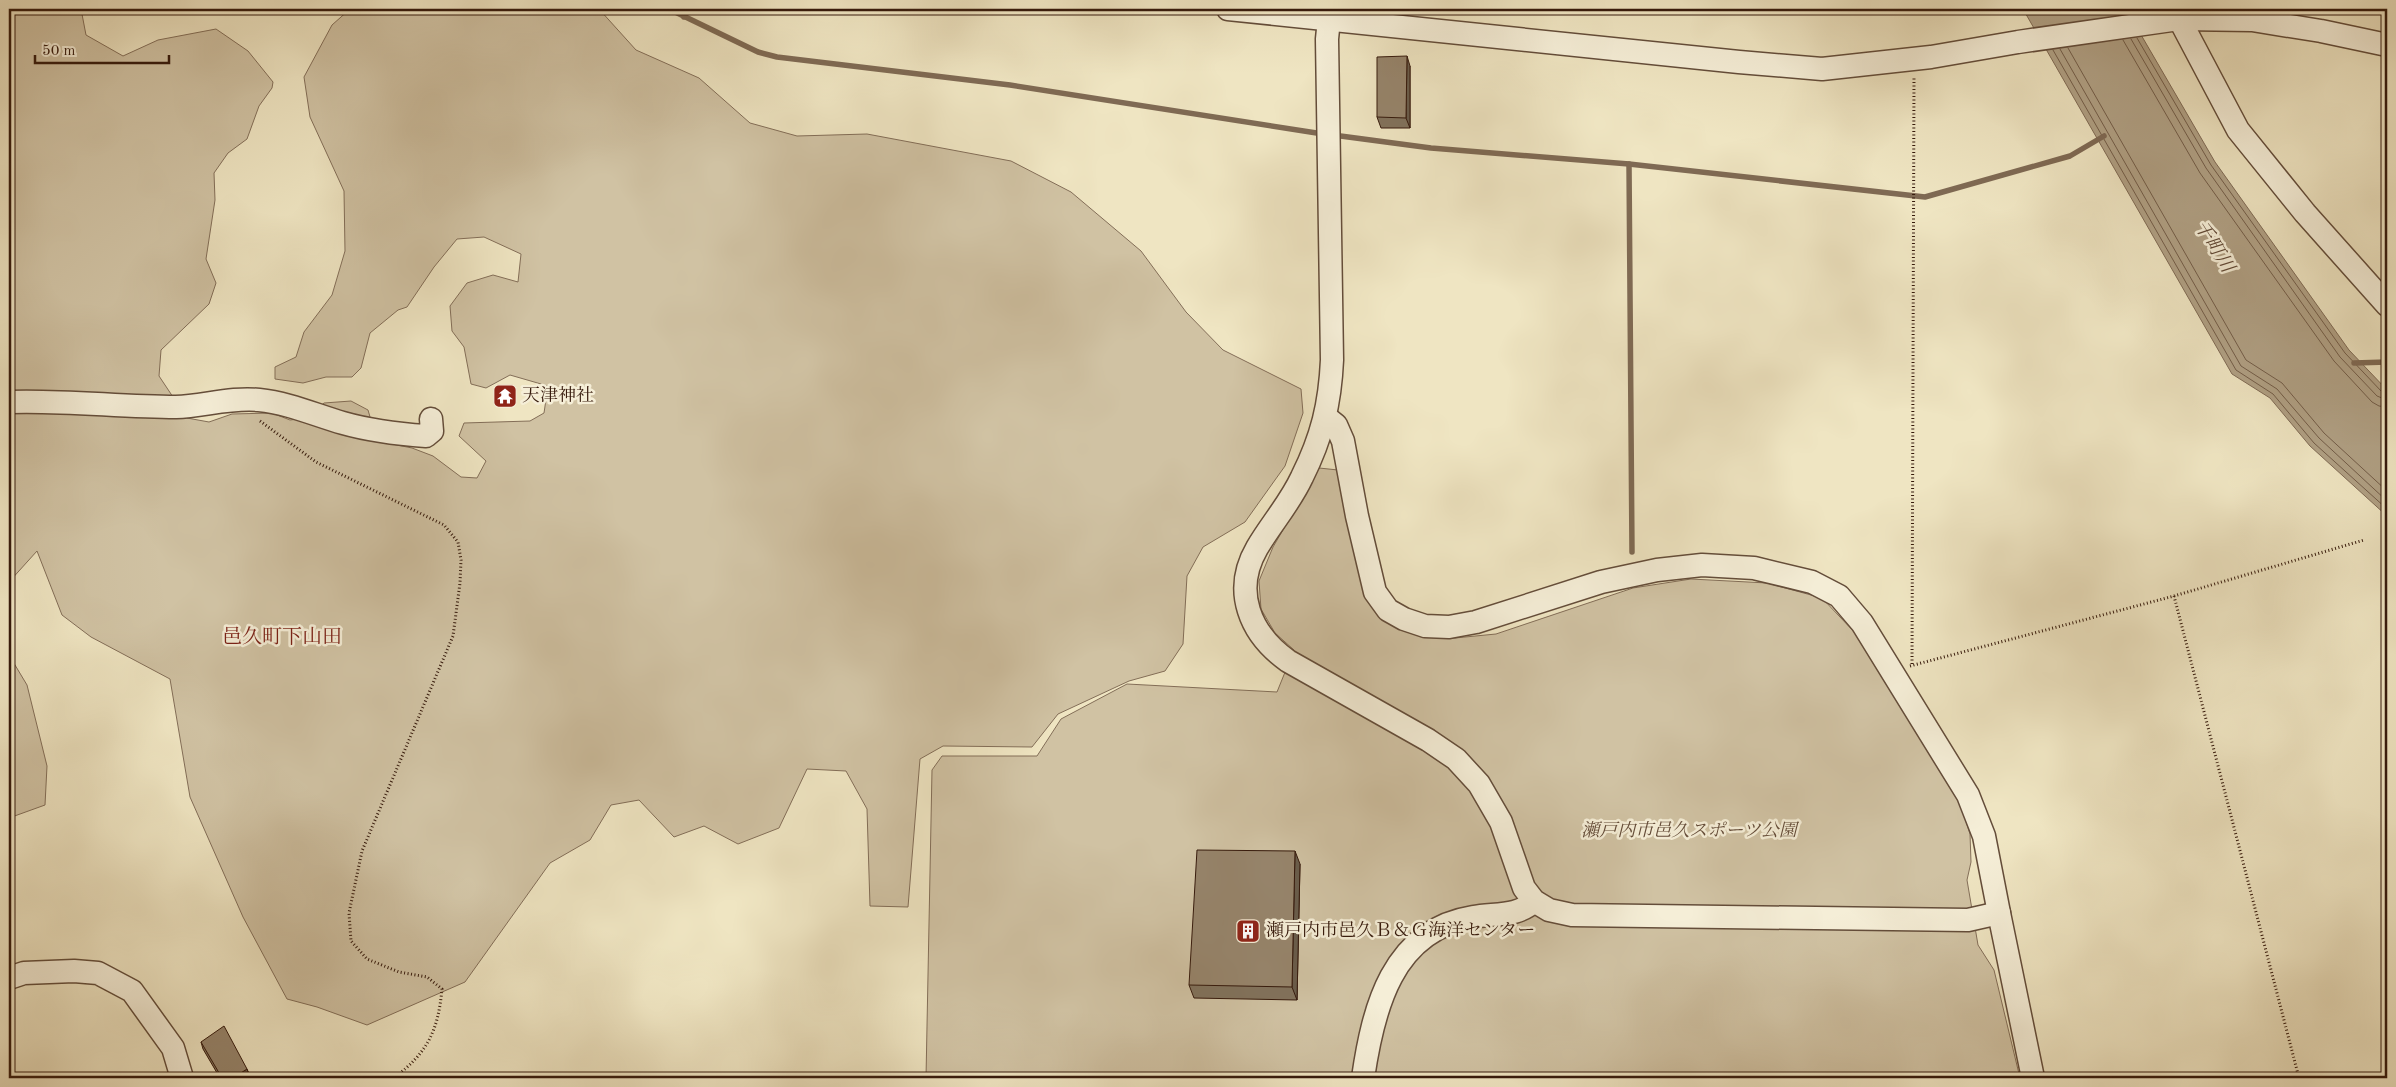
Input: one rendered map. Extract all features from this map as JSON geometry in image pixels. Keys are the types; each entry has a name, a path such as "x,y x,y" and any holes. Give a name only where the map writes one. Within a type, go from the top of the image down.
{"street":[{"path":"1228,9 1328,18 1396,17 1739,62 1822,69 1910,59 2172,16 2252,20 2321,31 2387,45"},
{"path":"2172,16 2238,130 2305,213 2387,305"},
{"path":"1328,18 1331,393 1317,445 1301,480 1256,550 1247,570 1246,593 1249,613 1256,629 1271,649 1428,740 1456,759 1479,784 1501,822 1524,888 1534,901 1549,910 1572,915 1968,920 1999,913"},
{"path":"9,402 48,401 128,407 193,406 258,400 301,408 358,427 426,436 432,431 431,419"},
{"path":"1326,417 1336,425 1343,441 1357,516 1375,592 1388,610 1404,620 1425,626 1449,627 1476,622 1601,582 1657,570 1702,565 1754,568 1812,582 1839,596 1904,671 1968,796 1984,836 2033,1078"},
{"path":"1363,1078 1368,1044 1382,994 1399,962 1422,937 1456,921 1472,917 1513,913 1526,909 1534,901"},
{"path":"9,978 24,973 74,971 98,973 132,991 173,1048 182,1078"}],"path":[{"path":"1910,59 1915,85 1914,208 1904,671 2174,596 2364,540"},
{"path":"233,401 316,462 444,525 458,542 461,560 460,583 453,636 362,851 349,913 352,941 367,959 399,972 427,977 442,989 440,1017 425,1049 408,1067 394,1078"},
{"path":"2174,596 2299,1078"}],"green space":[{"path":"9,9 81,9 86,35 123,56 158,40 216,29 248,51 273,82 272,88 259,106 247,139 228,153 214,173 215,200 206,259 216,283 209,304 161,350 159,376 187,418 209,422 232,414 272,413 290,420 306,418 324,403 351,401 368,410 377,441 412,448 433,456 461,477 477,478 486,461 459,436 464,423 530,421 544,413 548,386 510,375 486,388 471,384 464,347 452,331 450,306 467,283 493,275 518,282 521,254 484,237 457,239 434,267 407,307 398,310 370,333 361,368 352,377 326,377 303,383 275,379 275,367 296,357 304,332 332,295 345,251 344,191 310,117 304,77 332,25 350,9 599,9 636,50 699,78 750,123 797,136 867,134 1011,161 1071,192 1141,251 1186,312 1223,350 1301,389 1303,413 1285,466 1245,522 1203,547 1187,576 1183,644 1165,671 1129,681 1058,714 1032,747 943,746 920,759 908,907 870,906 867,809 846,771 807,769 779,828 738,844 704,826 674,837 639,800 611,805 590,840 550,863 465,982 367,1025 317,1007 287,999 243,917 190,797 170,679 91,637 62,615 37,551 9,582"},
{"name":"瀬戸内市邑久スポーツ公園","path":"1319,468 1338,470 1382,617 1407,632 1455,638 1496,634 1633,588 1691,579 1767,583 1822,598 1857,635 1956,789 1970,834 1971,862 1967,880 1978,945 1994,970 2020,1078 926,1078 932,770 942,756 1037,756 1061,719 1127,684 1277,692 1294,650 1275,633 1261,609 1259,581 1273,547"},
{"path":"9,655 27,685 47,766 45,805 9,818"}],"water":[{"name":"千町川","path":"2023,9 2126,9 2215,162 2349,350 2387,390 2387,516 2310,446 2270,398 2232,374"}],"building":[{"path":"1407,56 1406,118 1377,117 1377,57"},
{"name":"瀬戸内市邑久Ｂ＆Ｇ海洋センター","path":"1197,850 1295,851 1292,987 1189,985"},
{"path":"224,1026 247,1069 233,1078 222,1078 201,1042"},
{"path":"247,1073 251,1078 239,1078"}],"waterway":[{"path":"669,9 758,52 777,57 1010,85 1323,134"},
{"path":"684,17 685,9"},
{"path":"1333,135 1431,148 1629,164 1925,197 2070,156 2104,136"},
{"path":"1629,164 1632,552"},
{"path":"2354,363 2387,362"}],"place":[{"name":"天津神社","path":"505,396"},
{"name":"瀬戸内市邑久Ｂ＆Ｇ海洋センター","path":"1248,931"}],"district":[{"name":"邑久町下山田","path":"282,638"}]}
